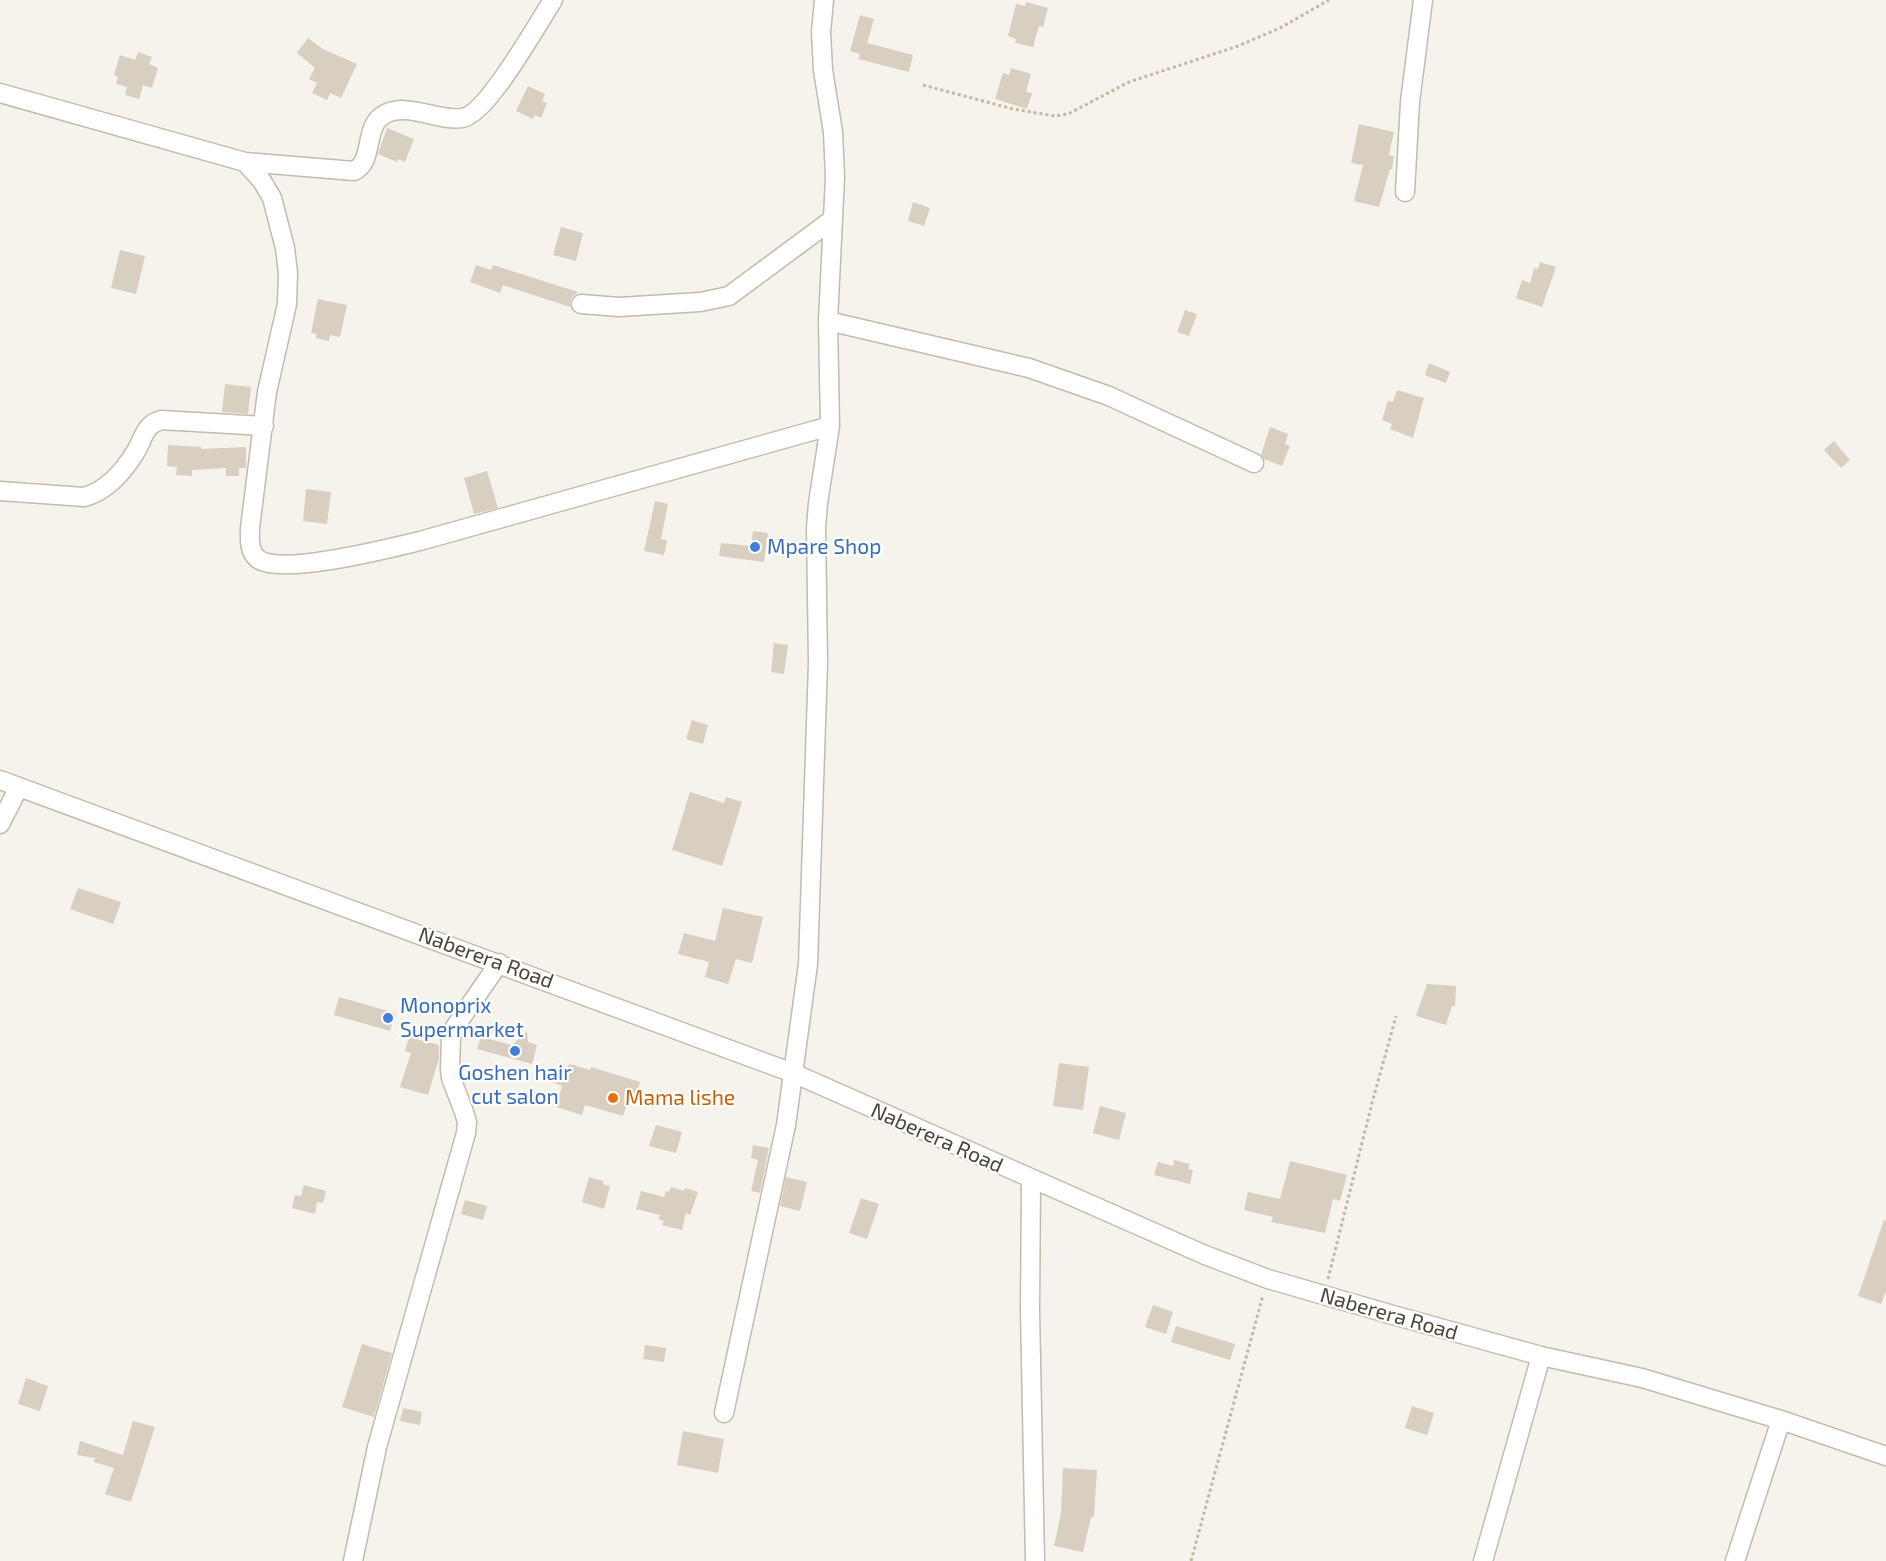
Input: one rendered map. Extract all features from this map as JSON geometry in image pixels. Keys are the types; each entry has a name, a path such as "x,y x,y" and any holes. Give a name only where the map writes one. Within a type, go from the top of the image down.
{"street":[{"path":"0,93 245,162 354,171 363,164 369,139 378,118 390,111 417,111 462,118 471,115 481,107 513,63 553,0"},
{"path":"724,1413 786,1125 808,964 818,663 816,528 830,426 828,321 835,177 832,132 823,70 821,32 824,0"},
{"path":"1405,192 1410,102 1423,0"},
{"path":"245,162 262,181 272,198 288,273 287,304 267,392 250,543 258,559 280,565 369,553 420,541 830,426"},
{"path":"581,304 619,307 700,302 729,296 833,219"},
{"path":"828,321 1029,368 1109,396 1254,463"},
{"path":"0,491 84,497 92,495 117,477 135,453 146,430 154,422 161,420 264,426"},
{"name":"Naberera Road","path":"0,780 793,1073 1205,1256 1268,1279 1541,1356 1642,1378 1781,1420 1886,1456"},
{"path":"0,824 19,787"},
{"path":"353,1561 377,1447 466,1133 467,1122 451,1078 453,1032 499,963"},
{"path":"1031,1180 1030,1310 1035,1561"},
{"path":"1483,1561 1541,1356"},
{"path":"1735,1561 1781,1420"}],"path":[{"path":"923,85 1013,109 1054,116 1068,114 1129,82 1238,46 1280,28 1329,0"},
{"path":"1324,1295 1396,1016"},
{"path":"1191,1561 1268,1279"}],"building":[{"path":"1026,2 1048,8 1043,27 1039,26 1033,47 1015,43 1016,39 1008,36 1016,4 1025,6"},
{"path":"860,15 874,19 867,43 913,55 909,72 858,59 860,54 850,51"},
{"path":"308,38 323,49 357,64 341,98 330,93 327,100 312,93 317,83 309,79 315,68 297,53"},
{"path":"138,52 152,57 149,64 158,68 152,88 143,85 139,99 125,95 127,87 116,84 118,77 114,75 120,55 135,60"},
{"path":"1011,68 1031,74 1026,92 1032,93 1027,109 995,99 1003,73 1009,75"},
{"path":"528,86 545,94 542,101 547,103 541,118 535,115 533,119 516,111"},
{"path":"1359,124 1394,132 1389,155 1394,156 1392,169 1390,169 1379,207 1354,201 1363,165 1351,163"},
{"path":"387,128 414,139 405,162 398,159 397,162 378,154"},
{"path":"913,202 930,208 924,226 908,221"},
{"path":"561,227 583,233 576,261 553,255"},
{"path":"120,250 145,256 136,294 111,288"},
{"path":"1540,262 1556,267 1542,307 1516,298 1522,280 1530,283 1534,268 1538,269"},
{"path":"476,265 491,270 493,265 578,292 571,298 570,307 503,285 500,293 470,282"},
{"path":"318,299 347,305 340,337 330,335 329,341 316,338 317,334 311,333"},
{"path":"1185,310 1197,314 1189,336 1177,332"},
{"path":"1429,363 1450,372 1446,383 1425,375"},
{"path":"225,384 251,387 248,414 222,412"},
{"path":"1397,390 1424,398 1413,438 1390,429 1392,424 1382,420 1388,401 1393,402"},
{"path":"1270,427 1288,434 1285,444 1290,446 1282,466 1264,459 1261,455"},
{"path":"1834,441 1850,460 1841,468 1824,450"},
{"path":"168,445 201,447 201,449 246,447 246,468 239,468 239,476 226,476 226,468 192,470 192,476 176,475 177,467 167,466"},
{"path":"487,471 498,508 474,514 464,478"},
{"path":"306,489 331,492 327,524 303,521"},
{"path":"655,501 668,504 661,539 667,540 664,555 644,551"},
{"path":"753,531 768,533 764,562 719,556 721,543 751,546"},
{"path":"774,643 788,645 784,674 771,672"},
{"path":"692,720 708,725 703,744 686,739"},
{"path":"690,792 724,803 726,797 742,802 722,866 672,850"},
{"path":"78,888 121,902 113,924 70,909"},
{"path":"723,908 763,917 752,963 736,959 728,984 705,977 709,962 678,954 684,933 715,941"},
{"path":"1427,984 1456,986 1455,1006 1452,1006 1446,1025 1416,1016"},
{"path":"339,997 395,1013 390,1031 334,1015"},
{"path":"527,1031 528,1042 537,1045 532,1064 477,1049 481,1037 512,1045"},
{"path":"409,1037 439,1045 439,1058 428,1095 400,1087 411,1053 405,1051"},
{"path":"1059,1063 1089,1067 1083,1110 1053,1106"},
{"path":"570,1064 590,1070 591,1067 640,1082 633,1106 627,1104 623,1116 585,1105 582,1115 556,1107 562,1086 552,1082 558,1067 565,1070"},
{"path":"1100,1106 1126,1113 1119,1140 1093,1133"},
{"path":"656,1125 682,1132 676,1153 649,1146"},
{"path":"753,1145 769,1148 760,1193 751,1191 758,1160 751,1158"},
{"path":"1174,1160 1190,1164 1188,1169 1193,1170 1190,1184 1154,1175 1158,1162 1173,1166"},
{"path":"1290,1161 1347,1175 1340,1201 1333,1199 1325,1233 1271,1222 1273,1217 1244,1210 1248,1192 1280,1199"},
{"path":"589,1177 603,1181 603,1184 610,1186 604,1209 582,1202"},
{"path":"786,1177 807,1182 800,1211 780,1206"},
{"path":"304,1185 326,1191 323,1203 317,1202 315,1214 292,1208 295,1195 301,1196"},
{"path":"671,1187 698,1192 690,1215 686,1213 682,1230 662,1225 664,1221 658,1219 660,1215 636,1209 641,1191 664,1197 666,1191 669,1192"},
{"path":"861,1198 879,1204 867,1239 849,1233"},
{"path":"465,1200 487,1206 483,1220 461,1214"},
{"path":"1884,1220 1886,1221 1886,1291 1881,1304 1858,1296"},
{"path":"1153,1305 1173,1312 1166,1334 1145,1327"},
{"path":"1176,1326 1235,1344 1230,1360 1171,1342"},
{"path":"362,1344 392,1353 374,1417 342,1407"},
{"path":"645,1345 666,1348 664,1362 643,1359"},
{"path":"26,1378 48,1386 40,1411 18,1404"},
{"path":"1412,1406 1434,1413 1427,1435 1405,1428"},
{"path":"403,1408 422,1412 420,1425 400,1421"},
{"path":"133,1421 155,1427 131,1502 105,1494 114,1468 94,1462 95,1458 77,1455 80,1441 123,1455"},
{"path":"683,1431 724,1439 718,1473 677,1465"},
{"path":"1063,1468 1097,1470 1094,1517 1091,1517 1083,1552 1054,1546 1061,1513"}],"place":[{"name":"Mpare Shop","path":"755,547"},
{"name":"Monoprix Supermarket","path":"388,1018"},
{"name":"Goshen hair cut salon","path":"515,1051"},
{"name":"Mama lishe","path":"613,1098"}]}
